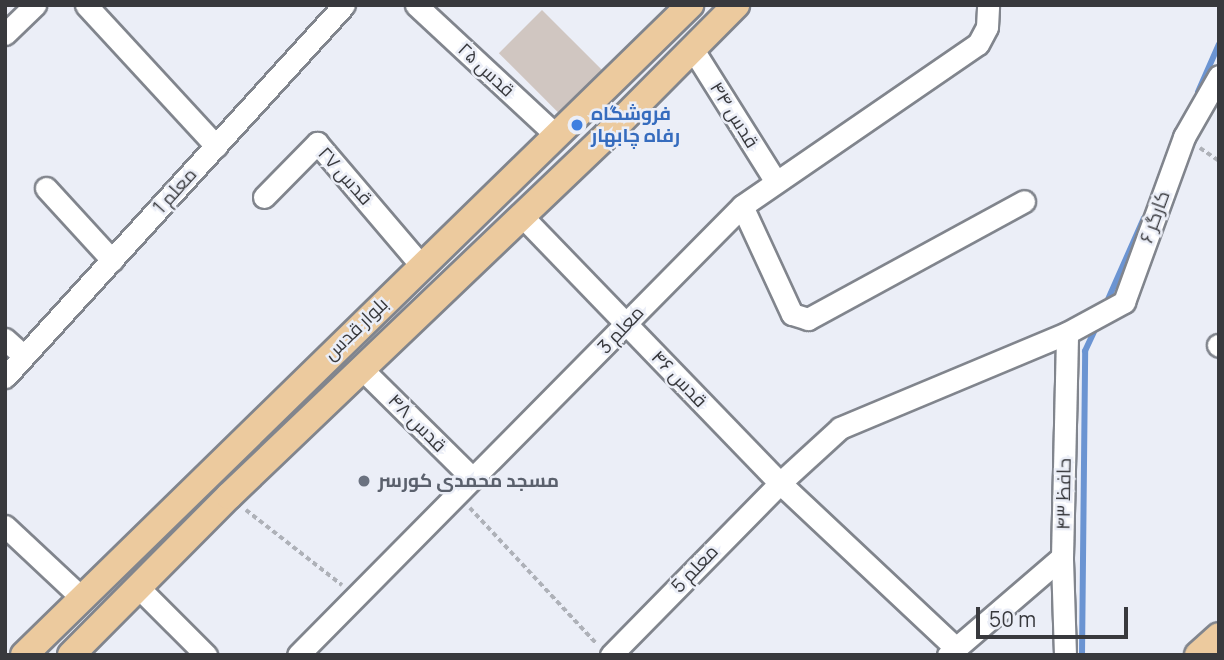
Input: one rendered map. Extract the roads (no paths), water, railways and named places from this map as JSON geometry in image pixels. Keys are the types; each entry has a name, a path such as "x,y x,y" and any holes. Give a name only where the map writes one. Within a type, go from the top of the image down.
{"main road":[{"name":"بلوار قدس","path":"24,655 690,5"},
{"name":"بلوار قدس","path":"71,655 229,496 521,215 561,180 736,5"},
{"path":"587,107 587,124 592,131 608,134"},
{"path":"537,155 553,156 563,164 561,180"},
{"path":"1198,655 1219,636"}],"street":[{"path":"5,34 35,5"},
{"path":"86,5 216,146"},
{"name":"معلم 1","path":"5,377 344,5"},
{"name":"قدس ۲۵","path":"416,5 556,135"},
{"name":"معلم 3","path":"298,655 471,477 606,347 742,206 978,44 987,27 988,5"},
{"name":"قدس ۴۴","path":"692,48 776,182"},
{"name":"کارگر ۶","path":"779,483 840,428 1067,333 1124,303 1184,137 1219,76"},
{"name":"قدس ۲۷","path":"264,197 317,143 421,265"},
{"path":"46,188 112,260"},
{"path":"742,206 792,314 807,318 1024,201"},
{"name":"قدس ۴۶","path":"521,215 779,483 952,651"},
{"name":"حافظ ۴۳","path":"1065,655 1062,557 1067,333"},
{"path":"5,340 24,356"},
{"name":"قدس ۴۸","path":"362,369 471,477"},
{"name":"معلم 5","path":"604,650 779,483"},
{"path":"5,526 81,597"},
{"path":"952,651 1062,557"},
{"path":"139,588 206,655"}],"waterway":[{"path":"1198,92 1219,44"},
{"path":"1106,304 1144,218"},
{"path":"1082,655 1085,351 1098,323"}],"place":[{"name":"فروشگاه رفاه چابهار","path":"577,125"},
{"name":"مسجد محمدی کورسر","path":"364,481"}]}
